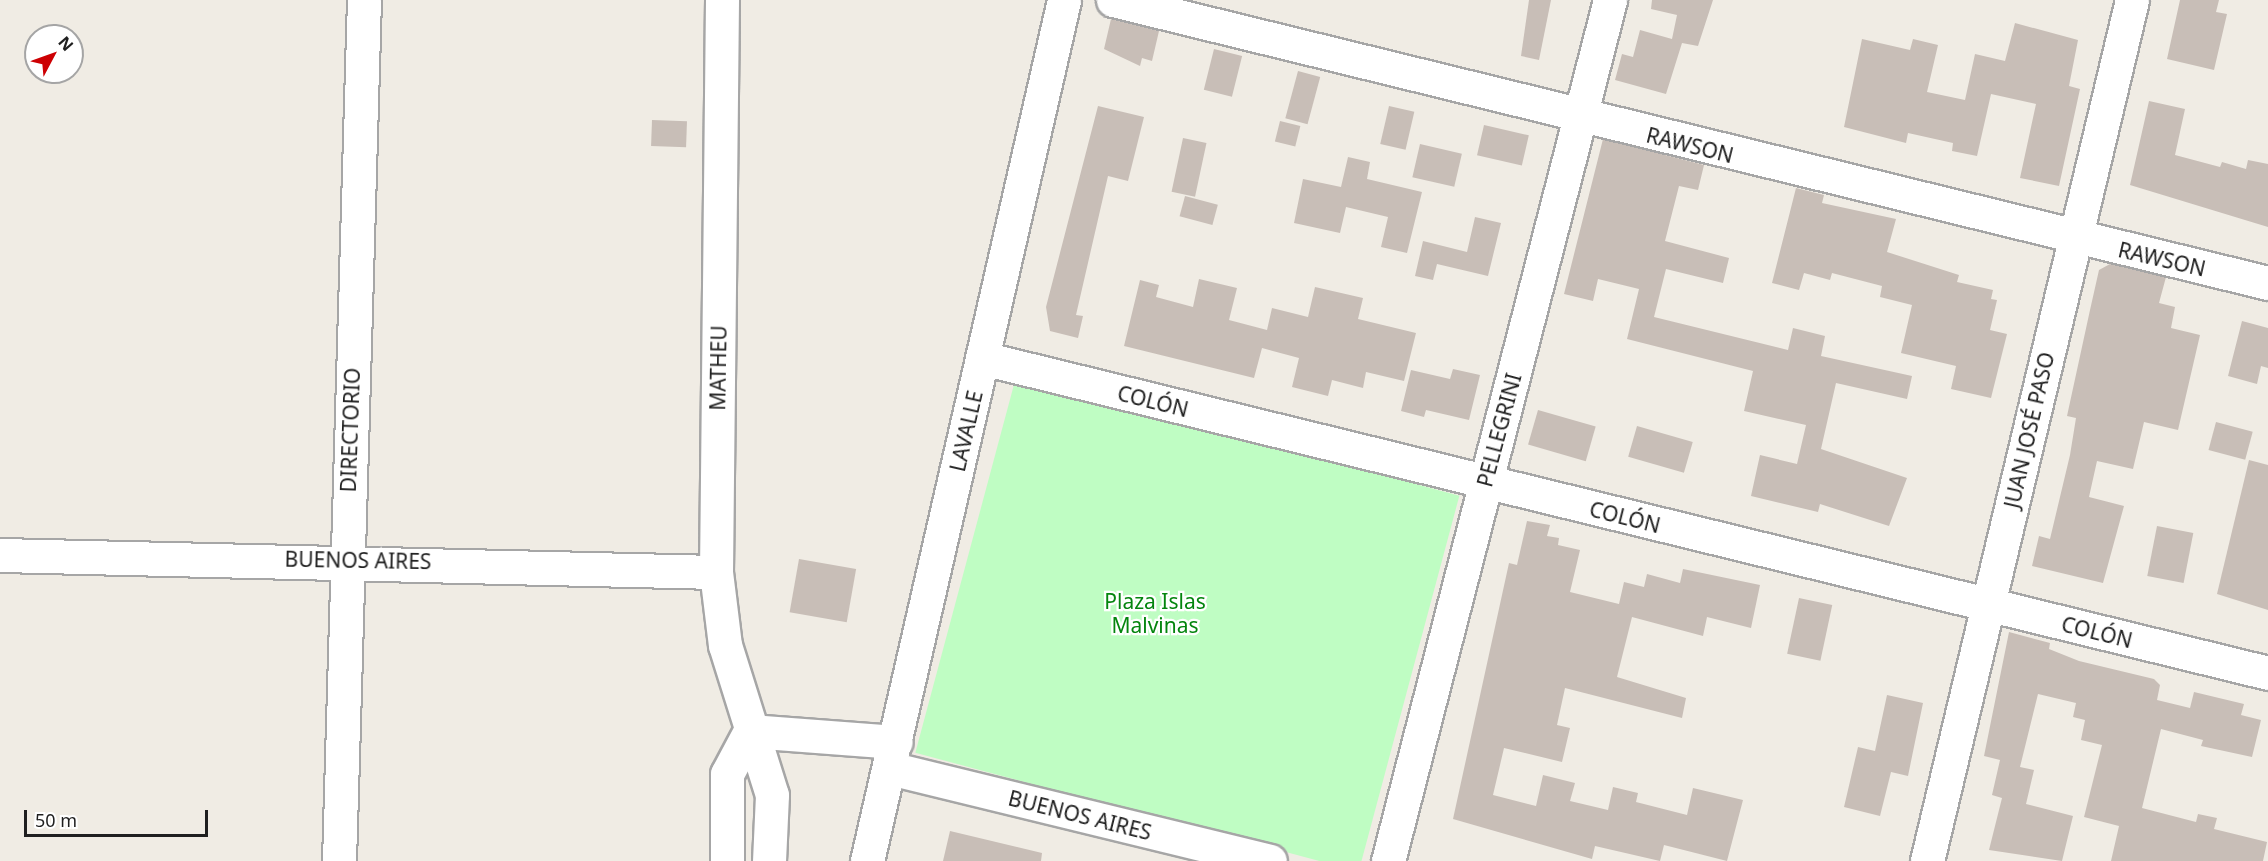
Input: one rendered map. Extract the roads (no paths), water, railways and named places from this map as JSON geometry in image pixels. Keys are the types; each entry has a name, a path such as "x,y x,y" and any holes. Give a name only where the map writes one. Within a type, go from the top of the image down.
{"street":[{"name":"DIRECTORIO","path":"339,861 364,0"},
{"name":"MATHEU","path":"722,0 716,572 725,645 750,731 772,795 769,861"},
{"name":"LAVALLE","path":"867,861 1064,0"},
{"name":"RAWSON","path":"1113,0 1581,118 2268,284"},
{"name":"PELLEGRINI","path":"1388,861 1610,0"},
{"name":"JUAN JOSÉ PASO","path":"1927,861 2073,238 2132,0"},
{"name":"COLÓN","path":"982,358 1485,484 2268,673"},
{"name":"BUENOS AIRES","path":"0,555 346,559 716,572"},
{"name":"BUENOS AIRES","path":"750,731 893,755 1270,861"},
{"path":"727,861 728,774 750,731"}],"park label":[{"name":"Plaza Islas Malvinas","path":"1155,613"}]}
